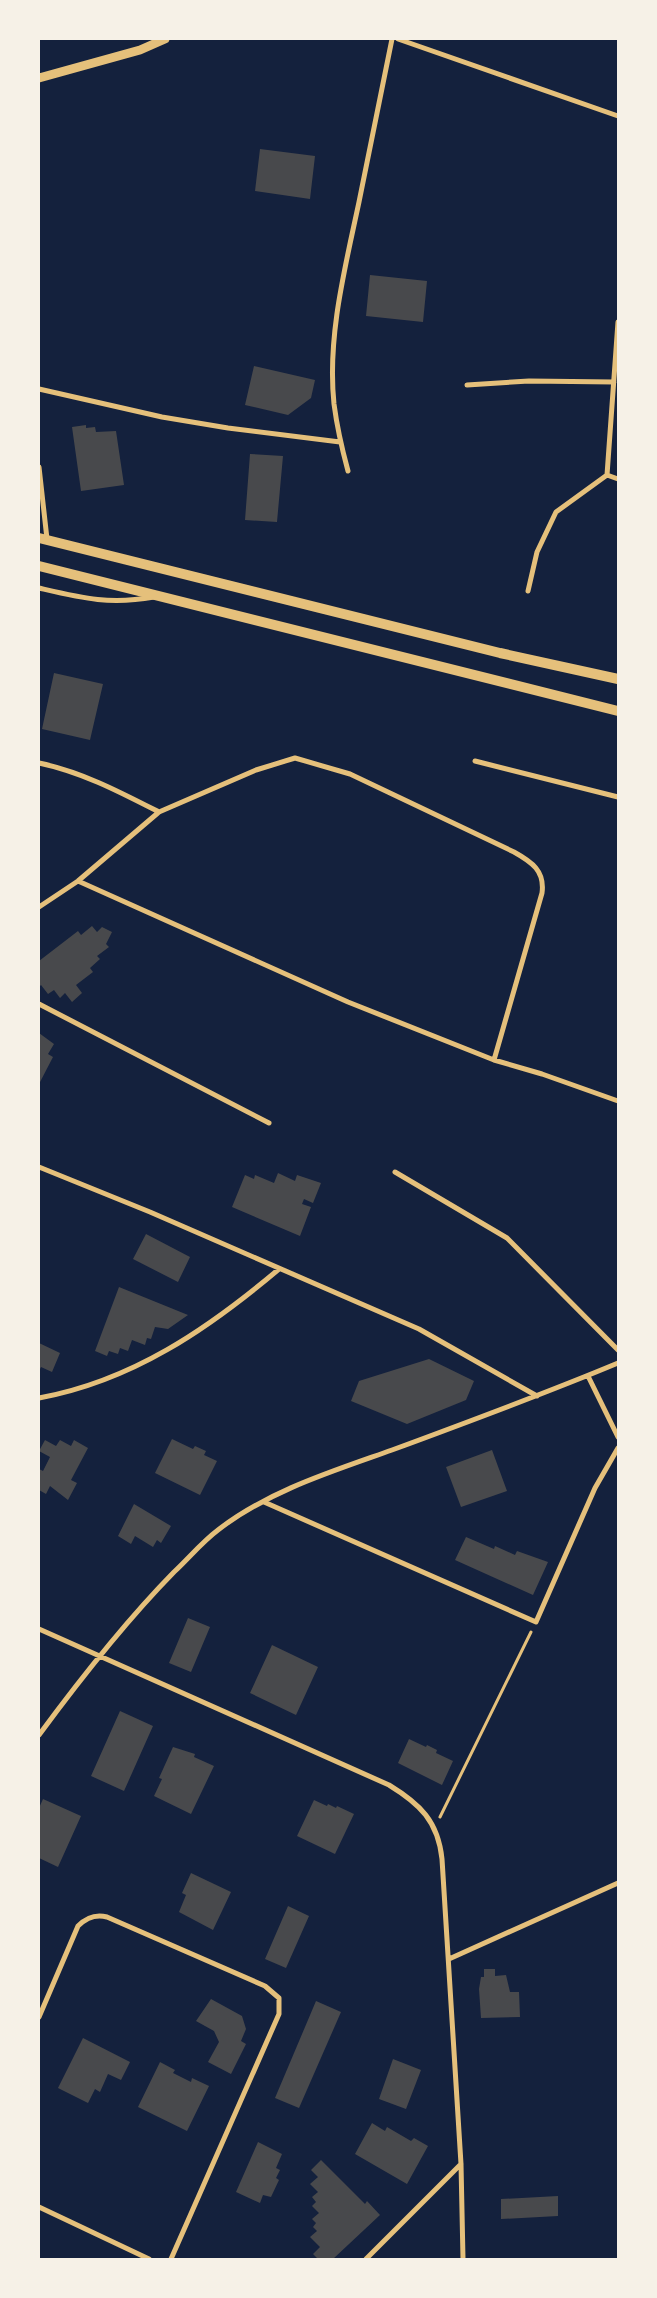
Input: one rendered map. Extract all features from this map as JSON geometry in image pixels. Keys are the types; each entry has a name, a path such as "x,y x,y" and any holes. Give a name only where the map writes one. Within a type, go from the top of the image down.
{"main road":[{"path":"43,539 500,653 618,679"},
{"path":"39,566 618,710"}],"street":[{"path":"39,78 140,50 165,39"},
{"path":"348,471 340,442 334,402 333,358 339,305 392,39"},
{"path":"398,39 618,116"},
{"path":"528,591 537,552 556,512 607,475 618,351 618,322"},
{"path":"467,385 529,381 614,382"},
{"path":"39,389 209,425 340,442"},
{"path":"39,467 43,539"},
{"path":"607,475 618,479"},
{"path":"39,588 80,598 112,602 161,596"},
{"path":"39,907 78,882 160,812 256,770 295,758 350,774 514,852 538,868 544,882 542,893 494,1060"},
{"path":"475,761 618,797"},
{"path":"39,762 104,784 160,812"},
{"path":"78,882 348,1002 494,1060 542,1074 618,1101"},
{"path":"39,1004 269,1124"},
{"path":"39,1167 150,1212 419,1329 537,1396"},
{"path":"395,1172 507,1238 618,1350"},
{"path":"39,1398 96,1384 164,1352 235,1306 279,1269"},
{"path":"39,1734 99,1655 153,1594 208,1540 237,1517 264,1502 329,1473 537,1396 618,1363"},
{"path":"588,1376 618,1437"},
{"path":"264,1502 536,1622 595,1488 618,1448"},
{"path":"39,1629 389,1785 417,1805 435,1828 441,1849 449,1959 461,2164 463,2259"},
{"path":"449,1959 618,1883"},
{"path":"39,2017 78,1926 90,1918 107,1917 257,1982 273,1991 280,2001 279,2014 171,2259"},
{"path":"366,2259 461,2164"},
{"path":"39,2207 137,2256 149,2259"}],"path":[{"path":"435,1828 536,1622"}],"building":[{"path":"260,149 315,156 310,199 255,191"},
{"path":"370,275 427,281 423,322 366,316"},
{"path":"254,366 315,380 311,398 288,415 245,405"},
{"path":"86,425 86,428 95,427 96,432 116,431 124,485 81,491 72,427"},
{"path":"250,454 283,456 277,522 245,520"},
{"path":"54,673 103,684 90,740 42,729"},
{"path":"92,926 97,932 102,927 112,932 106,944 109,947 97,956 100,959 90,968 93,972 76,985 82,993 72,1002 65,993 60,998 54,990 48,994 41,985 39,987 39,961 78,931 81,935"},
{"path":"39,1033 54,1044 48,1054 53,1057 39,1084"},
{"path":"278,1173 295,1181 297,1175 321,1183 313,1203 304,1199 302,1204 311,1207 300,1236 232,1207 245,1175 254,1179 255,1175 274,1183"},
{"path":"146,1234 190,1257 178,1282 133,1259"},
{"path":"119,1287 188,1315 168,1329 155,1327 151,1339 147,1338 145,1345 132,1340 128,1351 120,1348 118,1354 109,1351 107,1356 95,1351"},
{"path":"39,1343 60,1353 52,1372 41,1367 39,1371"},
{"path":"429,1359 474,1381 466,1400 407,1424 351,1401 359,1381"},
{"path":"172,1439 193,1449 195,1446 206,1451 204,1455 217,1461 200,1495 155,1473"},
{"path":"45,1440 56,1446 60,1440 71,1446 74,1440 88,1448 71,1480 77,1483 68,1500 50,1486 46,1494 39,1490 39,1469 43,1471 50,1457 39,1451"},
{"path":"492,1450 507,1491 461,1507 446,1467"},
{"path":"134,1504 171,1526 161,1543 157,1540 153,1547 135,1536 131,1544 118,1536"},
{"path":"466,1537 494,1549 495,1546 515,1555 517,1551 548,1562 533,1595 455,1560"},
{"path":"188,1618 210,1627 191,1672 169,1663"},
{"path":"272,1645 318,1667 296,1715 250,1693"},
{"path":"120,1711 153,1726 124,1791 91,1776"},
{"path":"409,1739 437,1750 436,1753 453,1761 442,1785 398,1763"},
{"path":"173,1747 195,1754 194,1757 214,1766 191,1814 154,1796 162,1779 159,1778"},
{"path":"43,1799 81,1816 58,1867 39,1858 39,1808"},
{"path":"314,1800 327,1806 328,1804 336,1808 337,1806 354,1814 335,1854 297,1836"},
{"path":"191,1873 231,1892 213,1930 179,1912 186,1895 182,1893"},
{"path":"288,1906 309,1916 286,1968 265,1959"},
{"path":"484,1969 495,1969 495,1976 506,1975 510,1992 519,1992 520,2017 481,2018 479,1989 481,1977 484,1977"},
{"path":"211,1999 242,2016 246,2029 241,2041 246,2044 231,2074 208,2062 219,2042 214,2031 196,2021"},
{"path":"316,2001 341,2012 299,2108 275,2098"},
{"path":"83,2038 130,2062 121,2080 108,2074 100,2092 95,2089 88,2103 58,2088"},
{"path":"393,2059 421,2070 406,2109 379,2099"},
{"path":"160,2062 175,2070 173,2073 191,2082 192,2078 209,2086 187,2131 138,2107"},
{"path":"372,2123 385,2131 387,2127 411,2141 414,2138 428,2146 407,2184 355,2154"},
{"path":"258,2142 282,2154 276,2168 280,2170 276,2178 279,2180 271,2197 263,2195 260,2203 236,2192"},
{"path":"321,2160 365,2204 367,2201 380,2215 333,2259 318,2259 313,2254 320,2247 310,2237 317,2231 313,2227 316,2223 312,2219 319,2213 312,2206 316,2202 312,2197 318,2192 310,2184 318,2177 311,2170"},
{"path":"558,2196 558,2216 501,2219 501,2199"}]}
